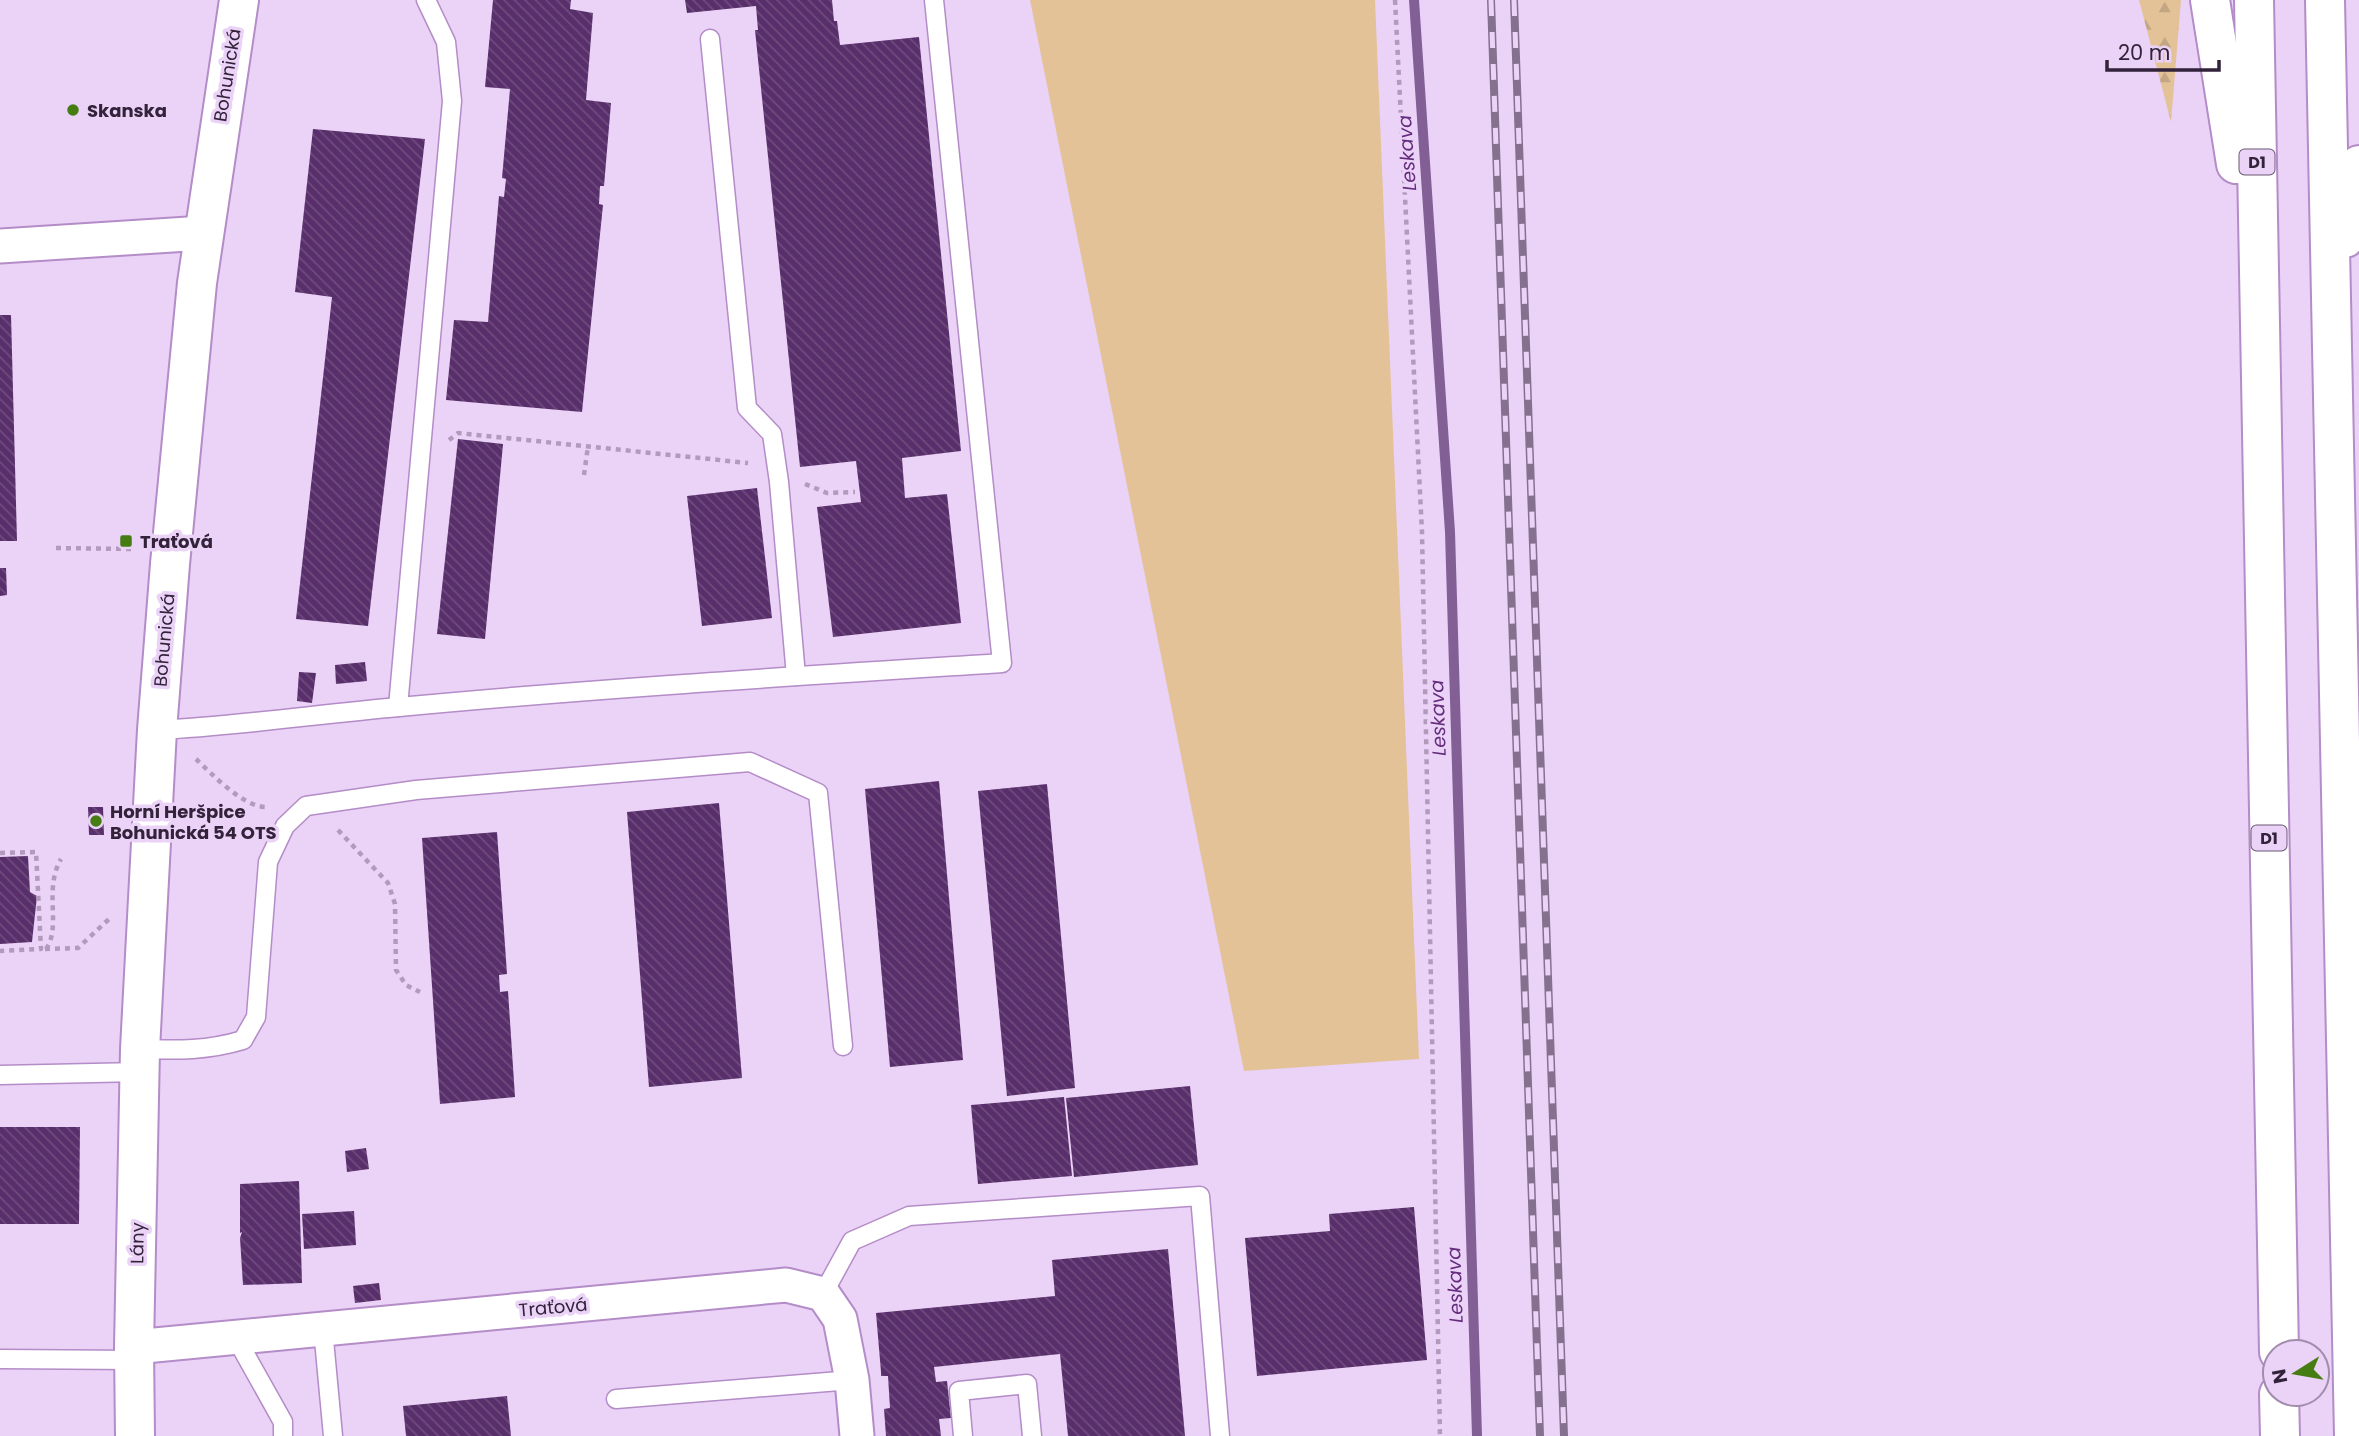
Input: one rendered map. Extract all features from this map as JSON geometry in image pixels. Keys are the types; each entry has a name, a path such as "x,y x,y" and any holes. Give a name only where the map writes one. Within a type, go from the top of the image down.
{"main road":[{"name":"Bohunická","path":"140,1061 157,730 170,564 204,233 239,0"},
{"path":"2210,0 2219,43 2260,324"},
{"name":"D1","path":"2254,0 2279,1338"},
{"path":"2325,0 2354,1436"},
{"path":"2330,319 2359,164"},
{"name":"Lány","path":"135,1436 140,1061"},
{"path":"2279,1408 2280,1436"}],"street":[{"path":"0,246 204,233"},
{"name":"Traťová","path":"134,1354 236,1338 786,1285 823,1294"},
{"path":"823,1294 840,1319 852,1380 857,1436"}],"lane":[{"path":"398,707 452,101 446,42 426,0"},
{"path":"157,730 308,718 398,707 1002,663 934,0"},
{"path":"710,39 747,408 772,434 796,676"},
{"path":"0,1075 140,1061 180,1051 217,1048 243,1040 256,1017 268,862 285,826 306,806 416,790 750,762 818,793 844,1046"},
{"path":"823,1294 852,1241 909,1216 1200,1196 1220,1436"},
{"path":"323,1329 333,1436"},
{"path":"236,1338 282,1422 283,1436"},
{"path":"0,1359 134,1354"},
{"path":"617,1399 852,1380"},
{"path":"963,1436 959,1391 1027,1384 1032,1436"}],"path":[{"path":"1395,0 1422,532 1440,1436"},
{"path":"419,464 458,433 759,465 827,493 855,492"},
{"path":"584,475 588,446"},
{"path":"57,548 143,549"},
{"path":"196,759 222,784 240,796"},
{"path":"327,803 330,820 388,883 395,904 396,970 406,985 420,992"},
{"path":"0,853 36,852 43,949"},
{"path":"43,949 50,943 52,935 52,886 54,871 61,859"},
{"path":"0,951 78,948 113,916"}],"green space":[{"path":"1030,0 1375,0 1419,1059 1244,1071"},
{"path":"2139,0 2181,0 2171,122"}],"building":[{"path":"493,0 571,0 570,9 593,13 586,100 611,103 604,186 600,186 599,204 603,205 582,412 446,400 454,320 488,322 499,196 504,197 506,179 502,178 510,89 485,87"},
{"path":"685,0 832,0 840,45 919,37 961,451 902,458 905,498 947,494 961,623 833,637 817,507 861,502 856,461 800,467 755,30 758,30 756,6 687,13"},
{"path":"313,129 425,139 368,626 296,619 332,297 295,292"},
{"path":"0,315 11,315 17,541 0,541"},
{"path":"458,439 503,444 485,639 437,634"},
{"path":"757,488 772,618 702,626 687,496"},
{"path":"0,568 6,568 7,595 0,596"},
{"path":"365,662 367,681 336,684 335,665"},
{"path":"299,672 316,673 312,703 297,701"},
{"path":"939,781 963,1060 890,1067 865,789"},
{"path":"1047,784 1075,1088 1007,1096 978,791"},
{"path":"719,803 742,1078 649,1087 627,812"},
{"name":"Horní Heršpice Bohunická 54 OTS","path":"88,807 103,807 104,835 89,835"},
{"path":"497,832 507,974 499,975 500,992 508,991 515,1097 440,1104 422,838"},
{"path":"28,856 30,892 37,896 32,942 0,944 0,857"},
{"path":"1190,1086 1198,1165 1074,1177 1066,1098"},
{"path":"1064,1097 1072,1176 978,1184 971,1105"},
{"path":"0,1127 80,1127 79,1224 0,1224"},
{"path":"366,1148 369,1169 347,1172 345,1151"},
{"path":"299,1181 302,1283 243,1285 240,1184"},
{"path":"1414,1207 1427,1360 1257,1376 1245,1238 1330,1231 1329,1214"},
{"path":"354,1211 356,1245 304,1249 302,1214"},
{"path":"1168,1249 1185,1436 1068,1436 1060,1354 934,1367 936,1382 947,1381 951,1418 939,1419 941,1436 886,1436 884,1409 890,1408 888,1376 881,1376 876,1313 1055,1296 1052,1260"},
{"path":"379,1283 381,1300 355,1303 353,1286"},
{"path":"507,1396 511,1436 406,1436 403,1406"}],"waterway":[{"name":"Leskava","path":"1414,0 1450,532 1477,1436"}],"railway":[{"path":"1491,0 1540,1436"},
{"path":"1514,0 1564,1436"}],"place":[{"name":"Skanska","path":"73,110"},
{"name":"Traťová","path":"126,541"},
{"name":"Horní Heršpice Bohunická 54 OTS","path":"96,821"}]}
